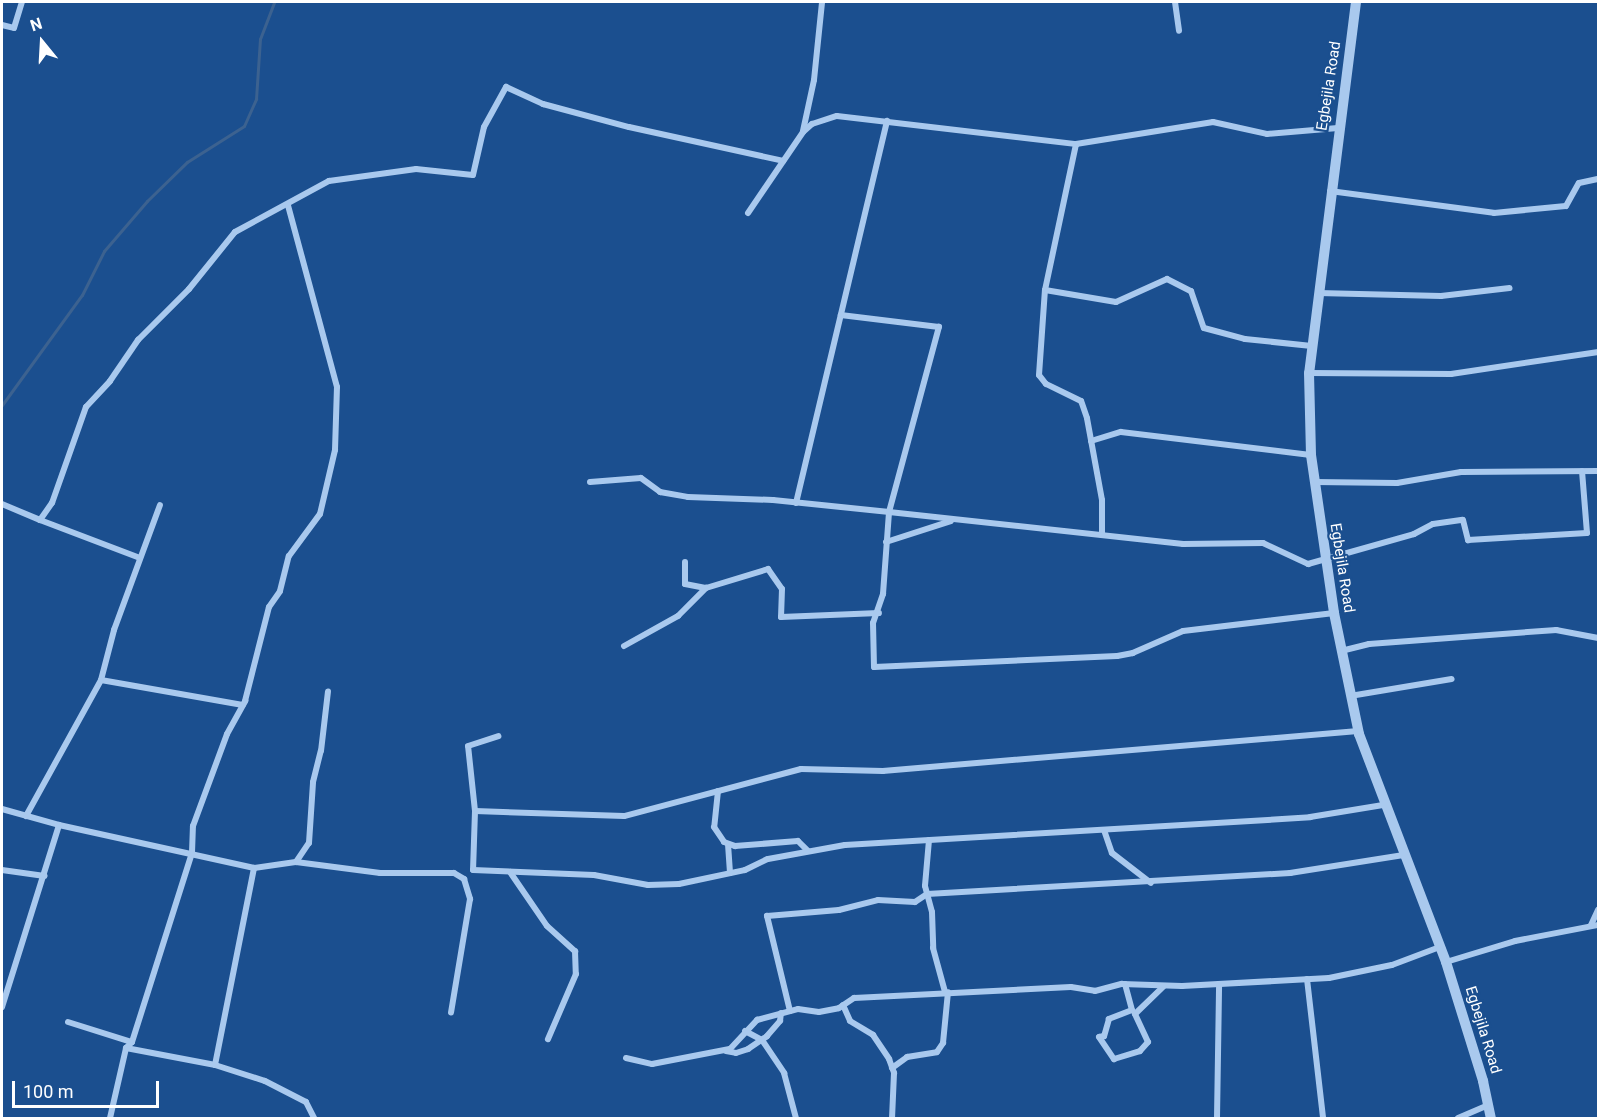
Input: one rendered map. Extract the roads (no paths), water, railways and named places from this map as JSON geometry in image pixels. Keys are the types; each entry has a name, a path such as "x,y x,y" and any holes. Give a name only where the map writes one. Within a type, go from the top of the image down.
{"street":[{"path":"2,25 14,28 22,2"},
{"path":"803,132 814,80 822,2"},
{"path":"1175,2 1179,31"},
{"name":"Egbejila Road","path":"1356,2 1329,191 1309,373 1311,456 1334,613 1349,696 1358,730 1383,804 1446,962 1491,1119"},
{"path":"40,520 52,503 86,407 110,381 138,340 189,289 235,232 288,206 298,195 329,181 384,171 416,169 473,175 484,127 506,87 543,104 629,127 783,161"},
{"path":"748,213 803,132 812,124 837,116 887,121 970,135 1076,144 1213,122 1267,134 1338,128"},
{"path":"796,503 887,121"},
{"path":"1076,144 1045,290 1039,375 1046,384 1080,401 1091,441 1102,500 1102,535"},
{"path":"1329,191 1494,213 1566,206 1579,183 1599,179"},
{"path":"110,1119 126,1048 132,1042 192,854 193,826 227,734 243,705 269,607 280,591 289,556 320,514 336,450 337,387 288,206"},
{"path":"1045,290 1116,302 1167,279 1191,291 1204,328 1245,339 1312,346"},
{"path":"1318,293 1441,296 1510,288"},
{"path":"841,315 939,327 889,512 879,613 873,623 874,667 1118,656 1133,653 1183,631 1334,613"},
{"path":"1309,373 1430,376 1581,358 1599,352"},
{"path":"1091,441 1121,432 1311,456"},
{"path":"590,482 641,478 660,492 688,497 796,503 1183,544 1263,543 1308,564 1414,534 1433,524 1463,520 1468,540 1587,533 1582,471"},
{"path":"1315,482 1397,483 1461,472 1599,471"},
{"path":"2,504 140,558"},
{"path":"27,816 101,680 114,630 160,505"},
{"path":"886,542 954,520"},
{"path":"686,562 685,584 706,588 768,569 783,589 781,617 879,613"},
{"path":"624,646 678,616 706,588"},
{"path":"1341,651 1369,644 1556,630 1599,638"},
{"path":"101,680 243,705"},
{"path":"1349,696 1452,680"},
{"path":"296,862 309,843 313,782 321,751 328,691"},
{"path":"475,811 624,816 801,769 883,771 1358,730"},
{"path":"464,879 473,870 475,811 468,746 498,736"},
{"path":"718,791 714,826 728,844 730,873"},
{"path":"473,870 594,875 648,885 699,882 768,860 808,851 929,840 1310,817 1383,804"},
{"path":"2,809 59,825 254,868 296,862 380,873 454,873 464,879 470,899 451,1012"},
{"path":"2,1007 45,876 59,825"},
{"path":"1104,830 1112,853 1151,883"},
{"path":"892,1068 907,1057 937,1052 943,1043 946,992 933,948 932,912 927,894 929,840"},
{"path":"728,844 764,845 798,841 808,851"},
{"path":"764,845 768,860"},
{"path":"790,1011 767,916 839,910 878,900 915,903 927,894 1151,883 1290,873 1404,855"},
{"path":"215,1065 254,868"},
{"path":"2,870 45,876"},
{"path":"510,872 547,926 575,951 576,974 548,1039"},
{"path":"1446,962 1515,941 1595,925 1599,910"},
{"path":"627,1058 652,1064 725,1050 738,1042 745,1031 757,1020 790,1011 819,1012 843,1005 854,998 893,999 946,992 1071,987 1095,991 1125,984 1164,986 1307,979 1368,972 1440,947"},
{"path":"2,975 11,980"},
{"path":"1307,979 1323,1119"},
{"path":"1125,984 1132,1010 1109,1019 1104,1036 1099,1037 1113,1059 1140,1051 1148,1042 1135,1014 1156,998 1164,986"},
{"path":"1217,1119 1219,984"},
{"path":"843,1005 850,1021 873,1035 885,1049 892,1068 892,1119"},
{"path":"725,1050 736,1053 762,1040 780,1021 781,1013"},
{"path":"68,1022 132,1042"},
{"path":"745,1031 762,1040 784,1073 796,1119"},
{"path":"126,1048 215,1065 291,1092 306,1102 314,1119"},
{"path":"1458,1119 1488,1105"}],"waterway":[{"path":"2,405 82,295 104,251 147,201 187,162 244,126 256,99 260,39 274,2"}]}
